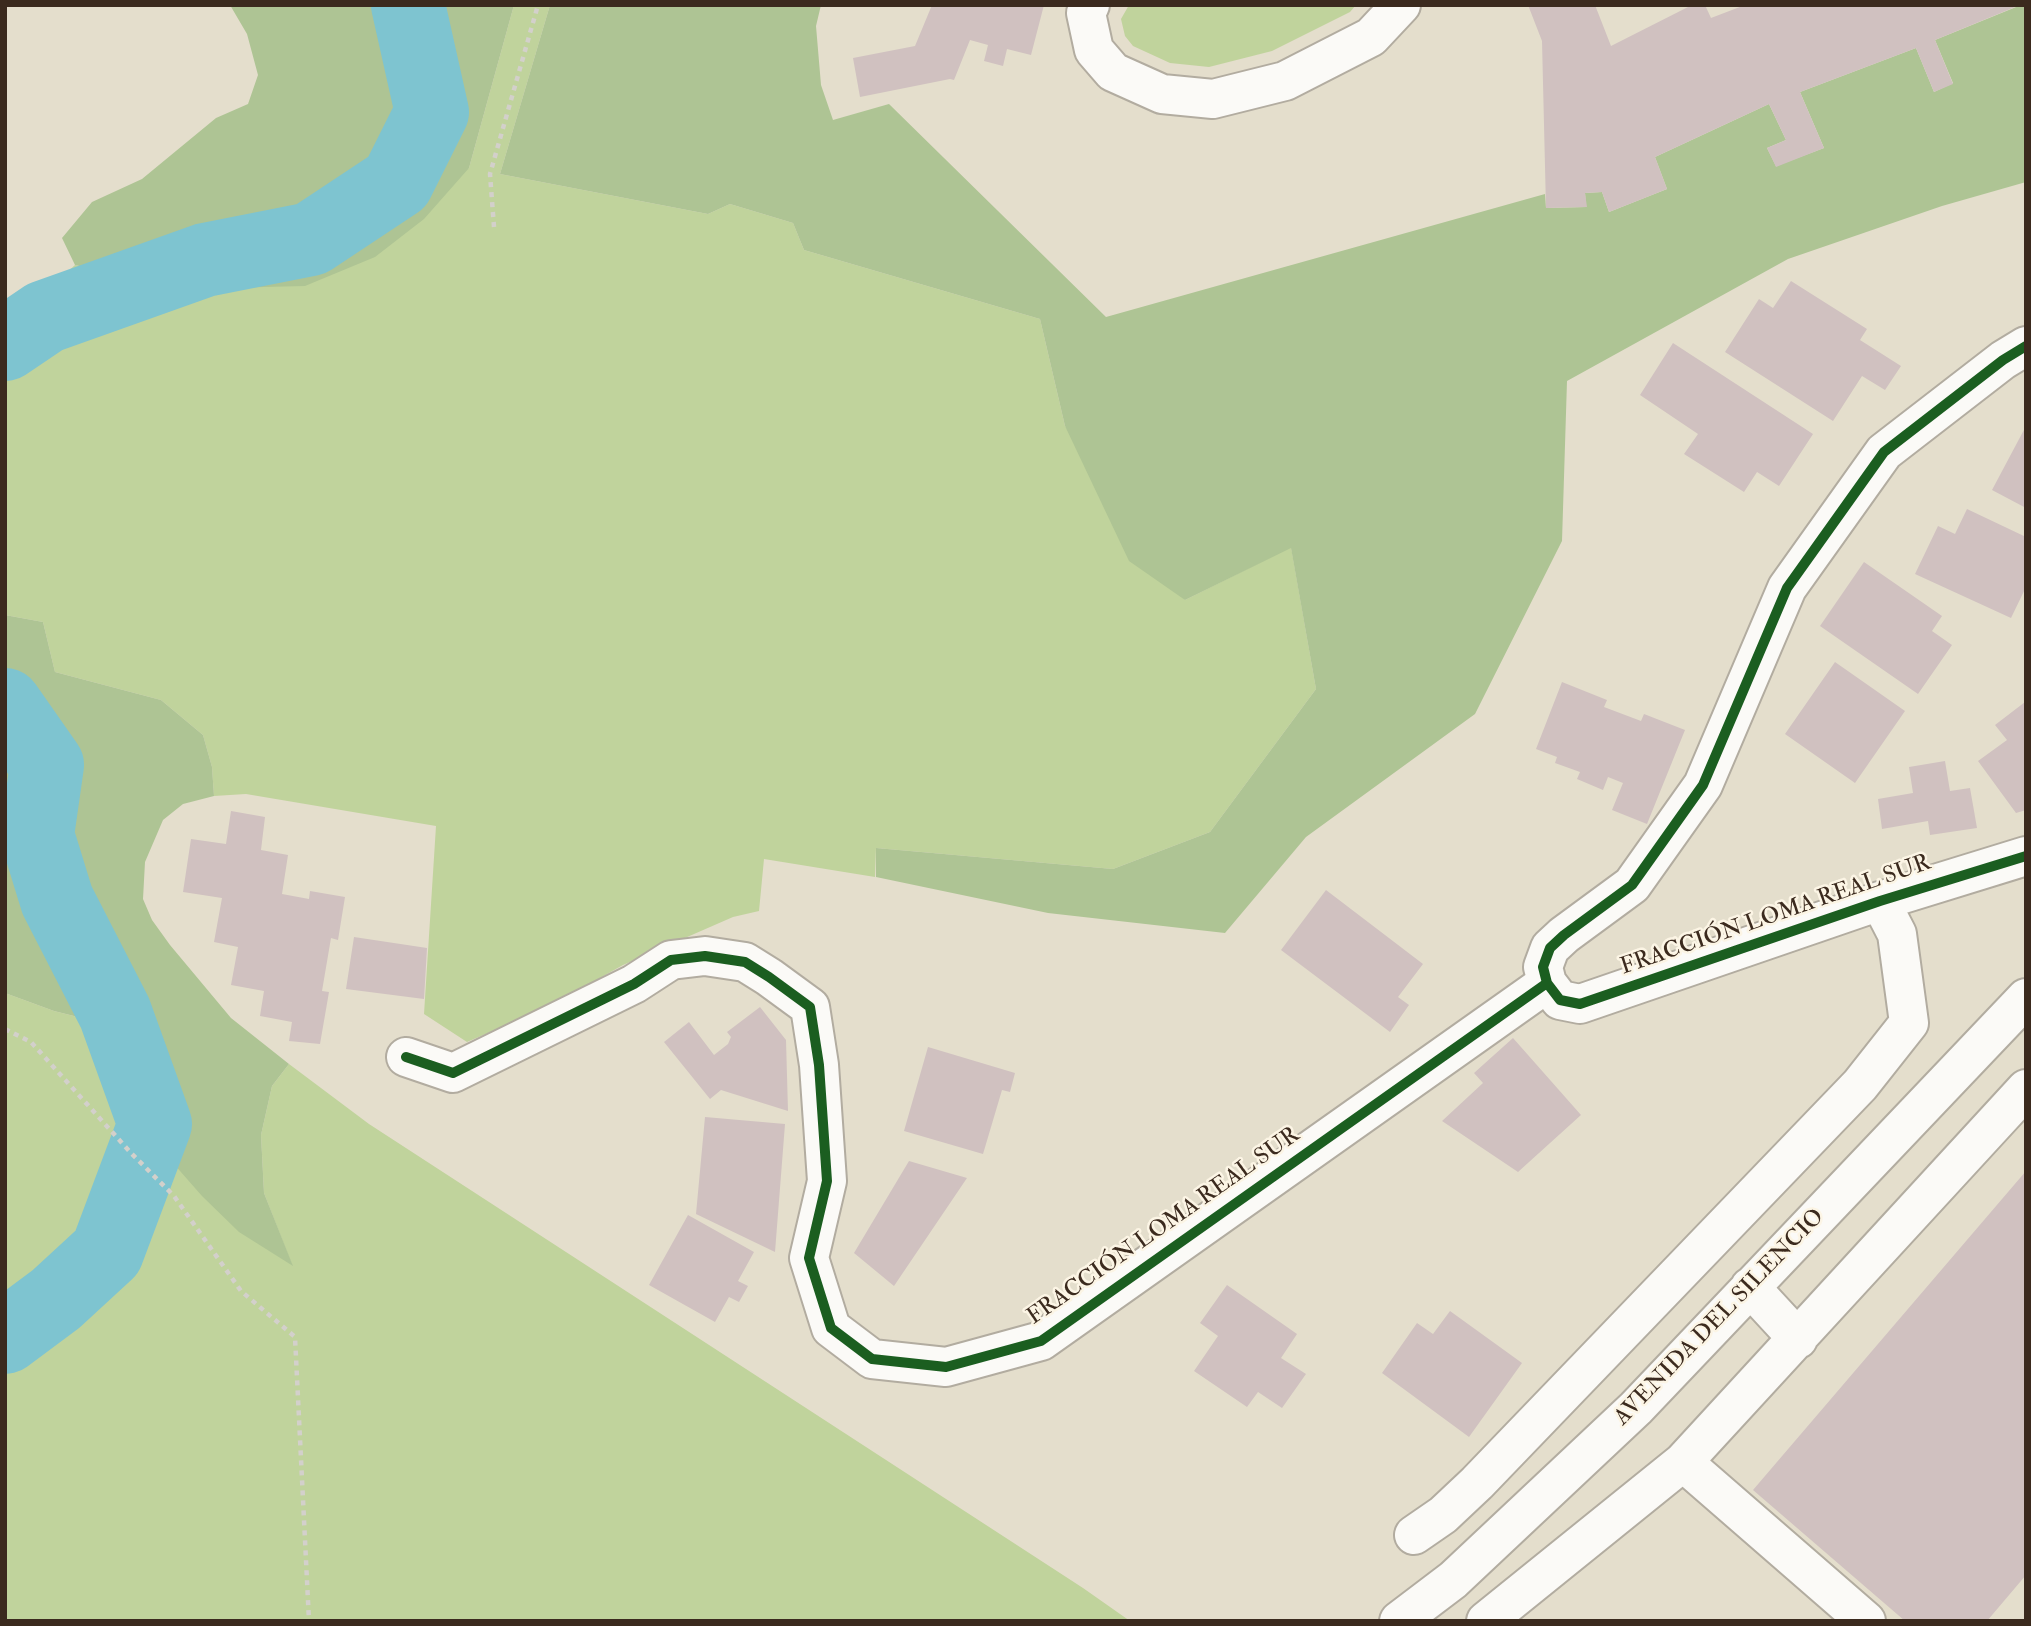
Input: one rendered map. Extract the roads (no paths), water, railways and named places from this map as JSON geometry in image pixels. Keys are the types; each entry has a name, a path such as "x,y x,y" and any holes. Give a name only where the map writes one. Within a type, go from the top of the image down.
{"street":[{"path":"1090,5 1086,13 1094,50 1113,72 1162,94 1213,99 1285,81 1371,37 1401,5"},
{"path":"1547,983 1543,967 1550,948 1563,935 1632,885 1703,785 1787,588 1884,452 2003,360 2026,346"},
{"name":"FRACCIÓN LOMA REAL SUR","path":"406,1057 453,1073 634,984 671,960 705,956 745,962 810,1007 819,1065 827,1181 809,1258 831,1328 872,1359 946,1367 1041,1341 1547,983 1560,1000 1580,1004 1880,901 2020,865"},
{"path":"1414,1535 1443,1515 1477,1483 1860,1086 1909,1023 1897,934 1880,901"},
{"name":"AVENIDA DEL SILENCIO","path":"1399,1621 1453,1580 1636,1408 2026,998"},
{"path":"1486,1621 1683,1462 2026,1089"},
{"path":"1750,1287 1798,1339"},
{"path":"1683,1462 1866,1621"}],"waterway":[{"path":"5,344 45,317 205,260 311,239 397,182 432,112 408,5"},
{"path":"5,705 47,765 37,835 57,900 115,1013 155,1124 107,1252 56,1299 5,1337"}]}
